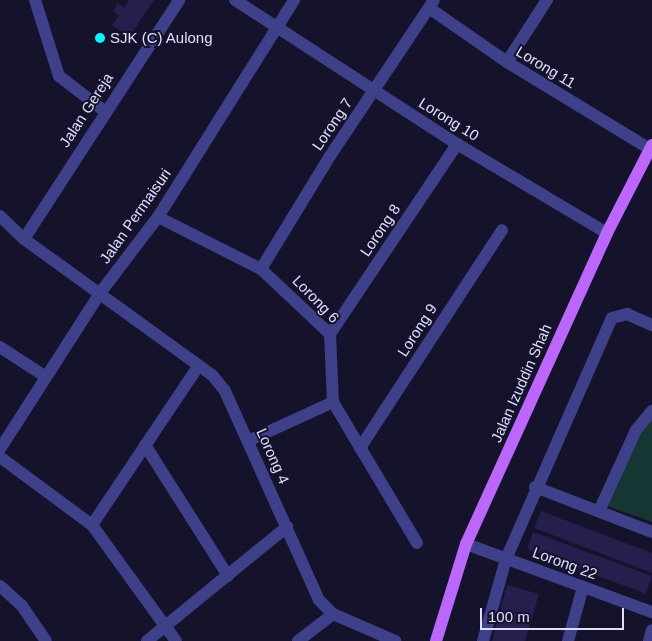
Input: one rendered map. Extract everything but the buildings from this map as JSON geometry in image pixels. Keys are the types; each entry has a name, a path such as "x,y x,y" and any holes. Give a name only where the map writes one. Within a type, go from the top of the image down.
{"main road":[{"name":"Jalan Izuddin Shah","path":"436,641 466,544 607,233 651,147"}],"street":[{"path":"35,0 59,76 104,110"},
{"name":"Jalan Gereja","path":"24,239 104,110 179,0"},
{"name":"Lorong 10","path":"235,0 458,144 607,233"},
{"name":"Jalan Permaisuri","path":"0,449 100,293 158,217 294,0"},
{"path":"507,62 547,0"},
{"name":"Lorong 11","path":"431,4 507,62 651,147"},
{"name":"Lorong 7","path":"261,270 431,4"},
{"name":"Lorong 8","path":"330,334 458,144"},
{"name":"Lorong 4","path":"0,216 24,239 199,365 225,391 319,600 333,614 396,641"},
{"name":"Lorong 6","path":"158,217 261,270 330,334 333,402 416,543"},
{"name":"Lorong 9","path":"360,448 502,230"},
{"path":"483,641 506,559 535,487 612,318 620,314 652,325"},
{"path":"0,347 46,377"},
{"path":"92,525 199,365"},
{"path":"248,441 333,402"},
{"path":"599,511 636,430 652,411"},
{"path":"145,445 228,576"},
{"path":"0,457 92,525 176,641"},
{"path":"535,487 652,532"},
{"path":"147,641 287,527"},
{"name":"Lorong 22","path":"466,544 652,612"},
{"path":"0,586 22,606 46,641"},
{"path":"568,641 582,587"},
{"path":"298,641 333,614"},
{"path":"649,641 652,630"}],"green space":[{"path":"652,417 652,522 607,506 646,420"}],"place":[{"name":"SJK (C) Aulong","path":"100,38"}]}
